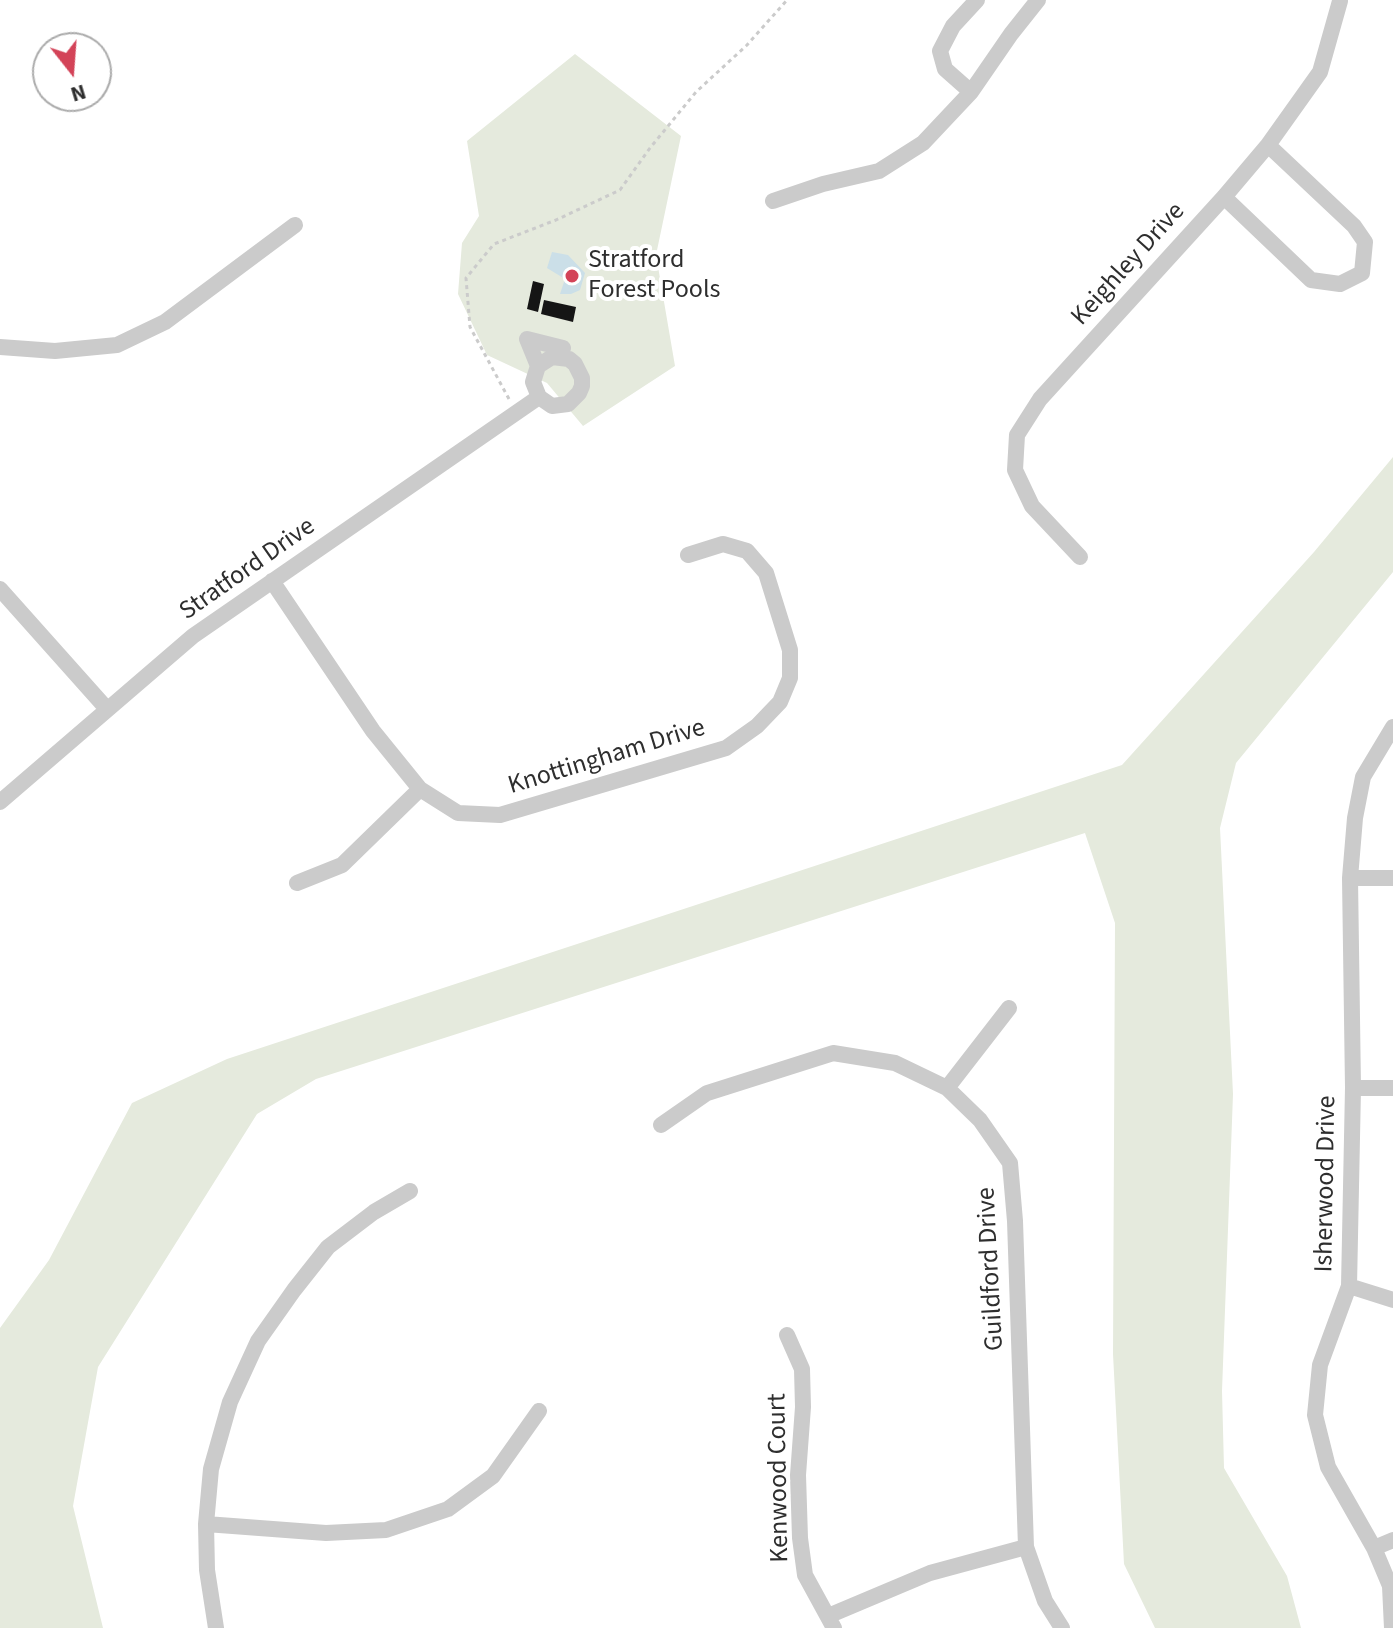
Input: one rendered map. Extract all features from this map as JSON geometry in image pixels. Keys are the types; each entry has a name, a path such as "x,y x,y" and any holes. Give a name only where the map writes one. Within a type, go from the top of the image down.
{"street":[{"path":"971,92 945,69 940,51 953,26 977,0"},
{"path":"773,201 823,184 879,171 923,143 971,92 1038,0"},
{"name":"Keighley Drive","path":"1080,557 1032,506 1015,470 1017,435 1040,399 1268,145 1320,72 1341,0"},
{"path":"1224,197 1311,280 1340,284 1362,273 1365,242 1354,226 1268,145"},
{"path":"0,347 55,351 117,345 165,322 295,225"},
{"path":"538,366 527,339 563,348 560,357"},
{"path":"560,357 569,359 580,370 582,378 579,393 568,404 552,406 539,397 533,382 538,366 560,357"},
{"name":"Stratford Drive","path":"0,802 193,636 539,397"},
{"name":"Knottingham Drive","path":"272,581 373,731 420,789 458,813 500,815 726,748 757,726 780,702 790,678 790,650 766,573 747,551 723,544 688,555"},
{"path":"0,589 107,709"},
{"name":"Isherwood Drive","path":"1392,1628 1390,1586 1374,1548 1328,1467 1315,1415 1320,1365 1349,1286 1353,1088 1350,878 1355,818 1363,777 1393,727"},
{"path":"297,883 342,865 420,789"},
{"path":"1350,878 1393,878"},
{"path":"947,1088 1009,1008"},
{"name":"Guildford Drive","path":"661,1125 707,1093 833,1053 895,1063 947,1088 980,1120 1010,1163 1015,1221 1026,1547 1045,1601 1062,1628"},
{"path":"1353,1088 1393,1088"},
{"path":"216,1628 207,1570 206,1524 211,1469 230,1402 258,1341 328,1247 374,1212 410,1191"},
{"path":"1349,1286 1393,1300"},
{"name":"Kenwood Court","path":"787,1335 802,1369 803,1407 798,1475 800,1538 805,1575 831,1622"},
{"path":"206,1524 326,1533 386,1530 448,1509 493,1476 539,1411"},
{"path":"1374,1548 1393,1540"},
{"path":"831,1622 930,1573 1026,1547"}],"path":[{"path":"517,413 470,327 466,278 494,244 620,190 696,92 747,45 787,0"}],"shaded area":[{"path":"575,54 681,136 656,255 675,366 583,426 547,383 487,355 458,294 462,243 479,216 467,141"},
{"path":"1393,457 1393,572 1236,763 1220,828 1233,1094 1222,1391 1224,1468 1287,1576 1301,1628 1155,1628 1124,1564 1113,1354 1115,923 1085,833 316,1079 257,1114 98,1367 73,1506 103,1628 0,1628 0,1328 49,1260 132,1103 227,1059 1122,765 1314,552"}],"water":[{"name":"Stratford Forest Pools","path":"552,252 568,255 585,273 580,290 560,294 565,279 547,268"}],"building":[{"path":"533,281 544,284 538,312 527,309"},
{"path":"544,300 576,307 573,322 541,314"}],"place":[{"name":"Stratford Forest Pools","path":"572,276"}]}
